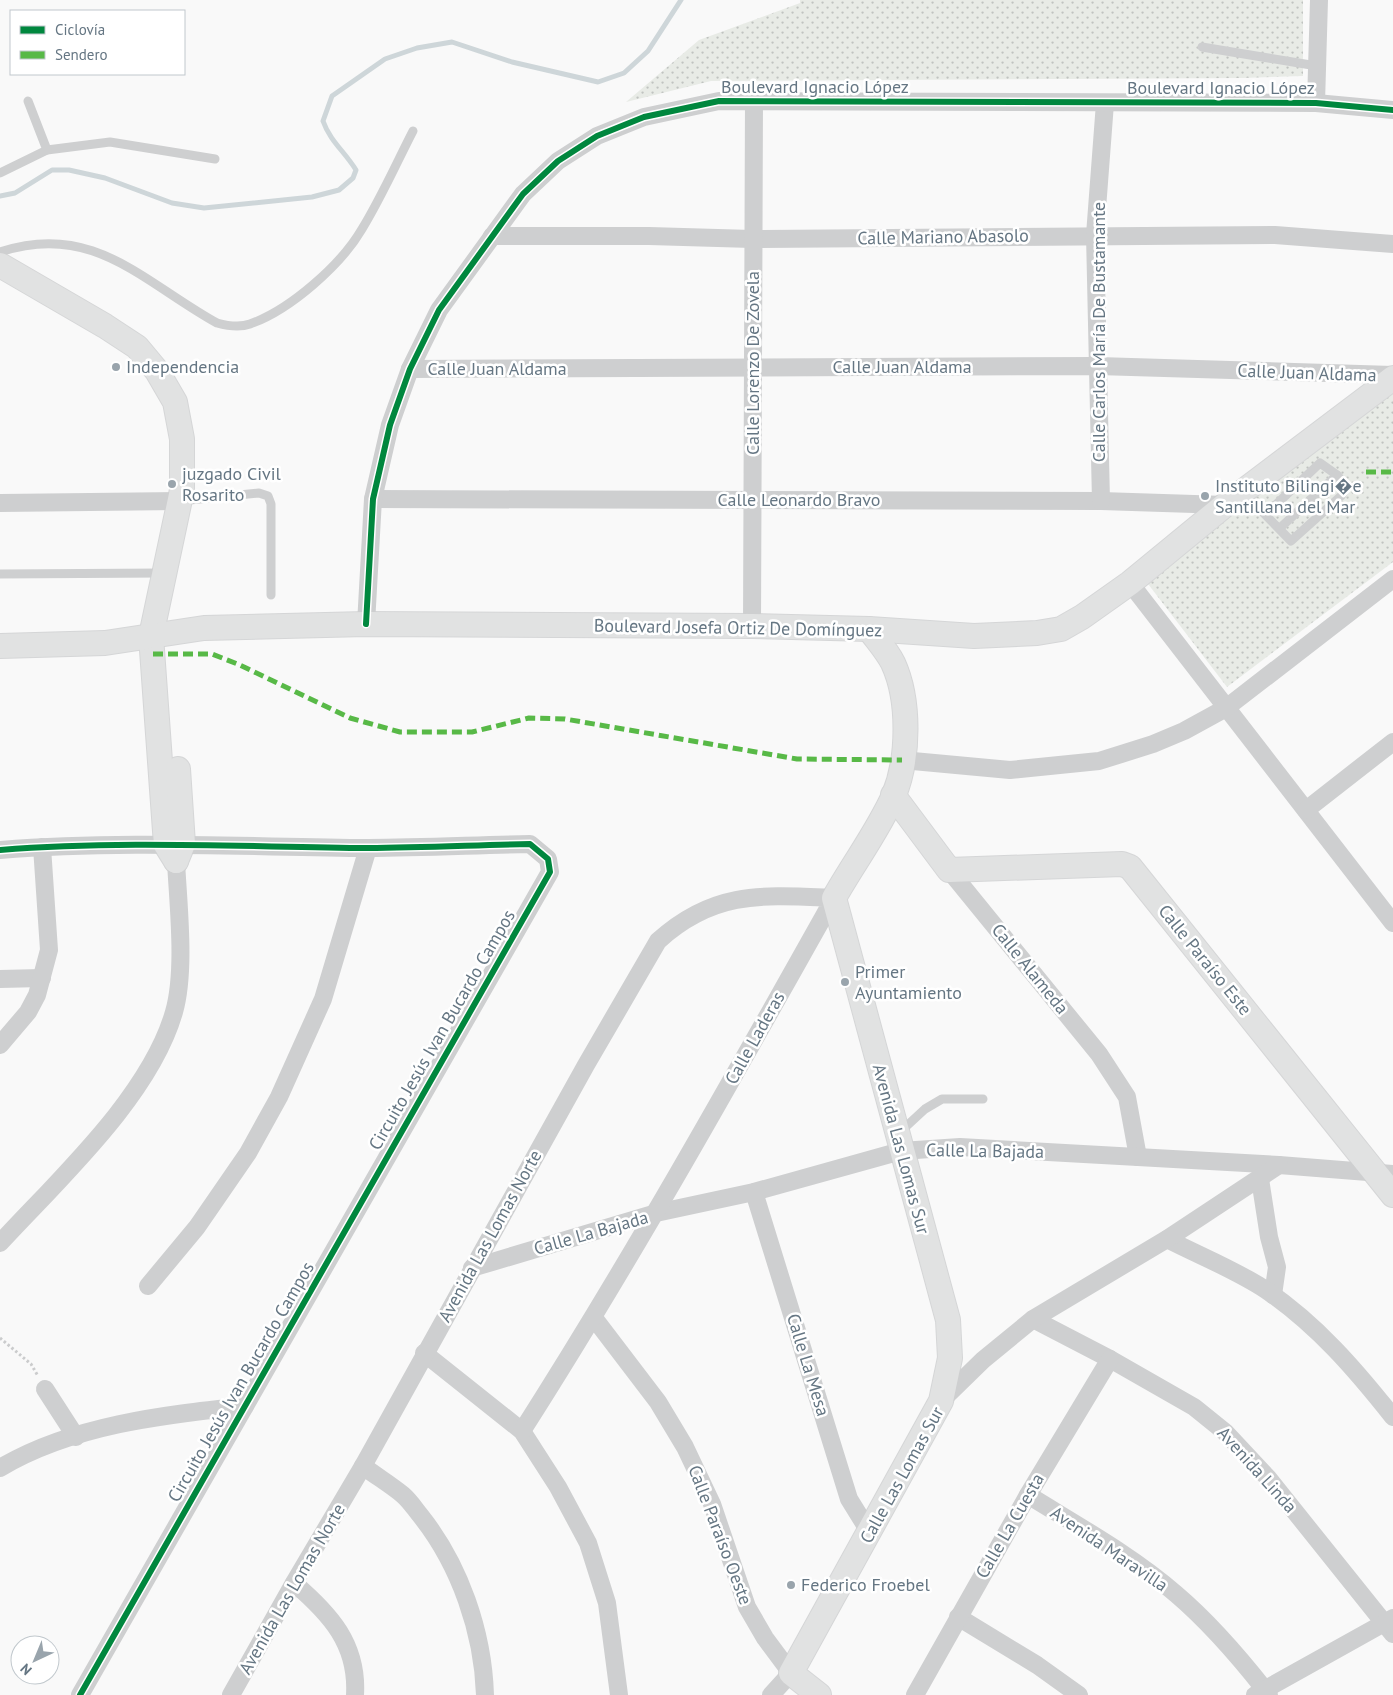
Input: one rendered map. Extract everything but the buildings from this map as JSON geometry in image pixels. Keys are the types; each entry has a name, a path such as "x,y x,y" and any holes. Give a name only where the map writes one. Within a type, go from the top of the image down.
{"street":[{"path":"1316,103 1319,0"},
{"name":"Calle Lorenzo De Zovela","path":"752,626 754,500 752,239 754,100"},
{"name":"Boulevard Ignacio López","path":"366,624 373,499 390,425 410,369 439,310 523,194 558,161 597,136 644,117 720,101 1316,103 1393,110"},
{"name":"Calle Carlos María De Bustamante","path":"1101,500 1095,235 1105,103"},
{"name":"Calle Mariano Abasolo","path":"492,236 649,236 752,239 1275,235 1393,244"},
{"path":"0,265 106,326 137,347 157,371 175,402 180,430 182,490 159,602 160,635 172,724 171,781 180,954 175,1010 164,1041 145,1074 114,1117 0,1243"},
{"name":"Calle Juan Aldama","path":"410,369 1098,366 1393,377"},
{"name":"Boulevard Josefa Ortiz De Domínguez","path":"0,646 81,645 204,628 366,624 752,626 869,629 974,636 1037,633 1061,629 1082,617 1130,583 1234,499 1393,377"},
{"name":"Calle Leonardo Bravo","path":"373,499 1234,499"},
{"path":"0,503 180,502"},
{"path":"902,760 1010,770 1099,761 1184,732 1226,708 1393,579"},
{"path":"1130,583 1226,708 1391,916"},
{"name":"Calle Laderas","path":"522,1431 594,1318 656,1213 894,795 902,760 906,722 903,693 893,663 869,629"},
{"path":"1306,810 1393,742"},
{"name":"Calle Alameda","path":"894,795 949,870 1098,1054 1127,1097 1138,1157"},
{"name":"Circuito Jesús Ivan Bucardo Campos","path":"0,850 42,847 175,850 530,844 548,859 550,872 80,1695"},
{"path":"0,1045 28,1012 37,995 49,950 42,847"},
{"path":"148,1286 202,1220 248,1153 279,1097 323,999 368,848"},
{"name":"Calle Paraíso Este","path":"949,870 1122,864 1130,867 1385,1174 1393,1195"},
{"name":"Avenida Las Lomas Norte","path":"231,1695 363,1466 424,1353 647,956 658,941 672,928 697,912 742,898 764,895 834,898"},
{"name":"Avenida Las Lomas Sur","path":"834,898 948,1320 950,1358 942,1401"},
{"path":"0,979 42,978"},
{"name":"Calle La Bajada","path":"472,1268 656,1213 754,1192 899,1143 1279,1165 1385,1174"},
{"name":"Calle Las Lomas Sur","path":"771,1695 791,1672 942,1401 983,1360 1033,1320 1167,1239 1279,1165"},
{"path":"1260,1179 1269,1237 1277,1267 1272,1295"},
{"name":"Calle La Mesa","path":"754,1192 849,1499 870,1533"},
{"path":"1167,1239 1272,1295 1306,1320 1336,1348 1393,1417"},
{"name":"Calle Paraíso Oeste","path":"594,1318 658,1402 686,1447 712,1504 747,1606 765,1638 791,1672 820,1695"},
{"name":"Avenida Linda","path":"1033,1320 1110,1359 1194,1407 1225,1432 1268,1478 1390,1625"},
{"path":"424,1353 522,1431 558,1487 588,1542 607,1603 619,1695"},
{"name":"Calle La Cuesta","path":"915,1695 1028,1495 1110,1359"},
{"path":"45,1389 76,1436"},
{"path":"0,1468 23,1454 76,1436 148,1419 245,1406"},
{"path":"363,1466 404,1496 437,1536 460,1583 475,1628 484,1672 486,1695"},
{"name":"Avenida Maravilla","path":"1028,1495 1138,1565 1176,1594 1205,1621 1263,1693"},
{"path":"294,1583 319,1605 348,1644 356,1677 355,1695"},
{"path":"958,1617 1037,1665 1079,1695"},
{"path":"1263,1693 1390,1625"}],"lane":[{"path":"1202,47 1317,66"},
{"path":"28,101 47,150"},
{"path":"0,252 36,243 67,244 90,249 120,261 217,324 232,326 250,324 269,315 302,293 339,259 362,230 413,131"},
{"path":"0,173 47,150 110,142 215,159"},
{"path":"1234,499 1266,514 1291,541 1341,496 1347,487 1337,474 1326,465 1320,463 1266,514"},
{"path":"1280,528 1337,474"},
{"path":"180,502 260,493 268,496 271,504 271,595"},
{"path":"0,574 164,573"},
{"path":"899,1143 926,1109 942,1099 983,1099"}],"path":[{"path":"0,1338 31,1364 45,1389"}],"shaded area":[{"path":"800,0 1303,0 1303,76 711,81 626,102 699,40 800,3"},
{"path":"1388,392 1393,393 1393,562 1227,687 1145,580"}],"waterway":[{"path":"0,196 15,193 52,170 69,170 105,178 172,203 204,208 312,197 339,190 353,178 356,170 334,141 323,121 332,96 385,59 417,48 452,42 512,62 598,82 624,73 648,51 681,0"}],"marked path":[{"path":"1366,472 1393,472"},
{"path":"153,654 212,654 240,665 350,718 400,732 472,732 529,718 565,719 797,759 902,760"}],"cycle path":[{"path":"366,624 373,499 390,425 410,369 439,310 523,194 558,161 597,136 644,117 719,101 1316,103 1393,110"},
{"path":"0,850 92,845 408,848 530,844 548,859 550,872 80,1695"}],"place":[{"name":"Independencia","path":"116,367"},
{"name":"juzgado Civil Rosarito","path":"172,484"},
{"name":"Instituto Bilingi�e Santillana del Mar","path":"1205,496"},
{"name":"Primer Ayuntamiento","path":"845,982"},
{"name":"Federico Froebel","path":"791,1585"}]}
